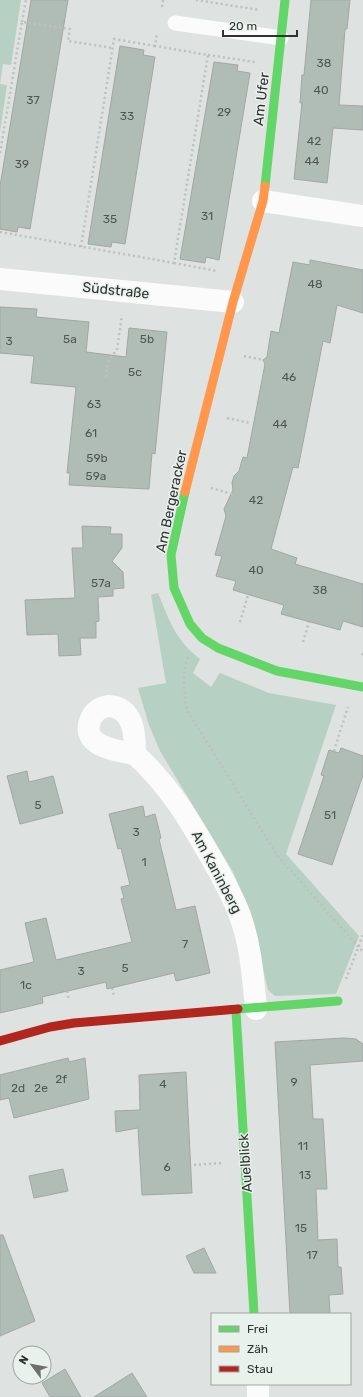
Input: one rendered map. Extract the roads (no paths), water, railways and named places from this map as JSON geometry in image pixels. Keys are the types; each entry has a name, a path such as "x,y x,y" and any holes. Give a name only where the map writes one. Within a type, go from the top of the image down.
{"street":[{"name":"Am Ufer","path":"262,201 279,66 280,38 285,0"},
{"path":"262,201 363,216"},
{"name":"Am Bergeracker","path":"262,201 233,302 179,516 171,555 174,588 190,624 202,638 218,648 277,671 363,688"},
{"name":"Südstraße","path":"0,278 233,302"},
{"name":"Am Kaninberg","path":"135,754 157,776 181,806 228,889 240,914 248,944 246,1010"},
{"path":"0,1041 50,1027 74,1024 338,1001"},
{"name":"Auelblick","path":"246,1010 254,1313"},
{"path":"258,1385 258,1397"}],"lane":[{"path":"175,23 280,38"}]}
